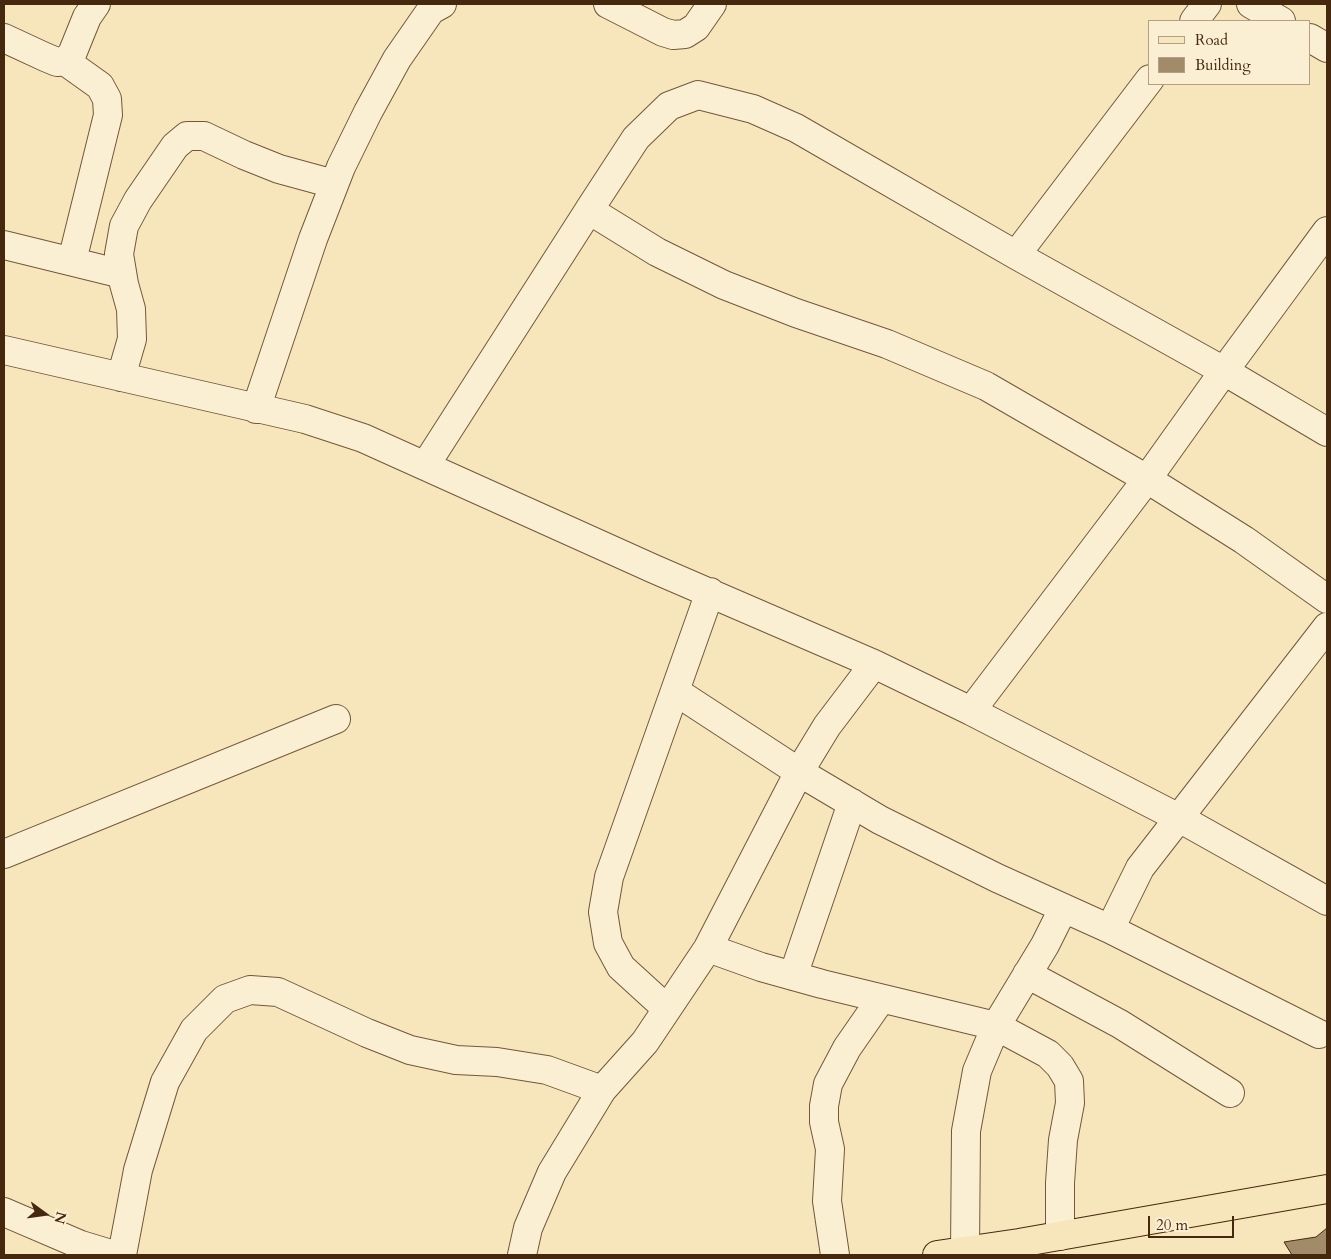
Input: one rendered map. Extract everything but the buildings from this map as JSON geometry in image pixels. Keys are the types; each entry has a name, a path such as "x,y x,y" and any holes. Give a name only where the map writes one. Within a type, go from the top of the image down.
{"main road":[{"path":"937,1255 1060,1236 1327,1189"}],"street":[{"path":"66,61 72,54 87,17 96,4"},
{"path":"608,4 663,32 673,34 685,34 696,27 712,4"},
{"path":"1195,20 1207,4"},
{"path":"1251,4 1279,20"},
{"path":"256,409 313,239 334,184 368,112 429,6"},
{"path":"4,38 57,62 66,61 100,86 107,99 108,115 72,262"},
{"path":"1311,39 1327,48"},
{"path":"1016,255 1148,82"},
{"path":"425,466 636,138 669,106 698,95 753,110 796,128 1016,255 1224,371 1327,432"},
{"path":"121,377 132,339 131,309 119,254 124,226 138,200 175,146 187,136 204,136 279,169 334,184"},
{"path":"589,210 657,252 724,284 796,313 886,344 986,386 1147,478 1244,540 1327,599"},
{"path":"971,711 1147,478 1327,231"},
{"path":"4,245 122,274"},
{"path":"4,350 305,419 363,438 874,664 971,711 1179,818 1327,901"},
{"path":"667,1009 621,967 608,943 603,912 609,877 710,592"},
{"path":"1110,929 1140,868 1327,627"},
{"path":"522,1255 528,1228 552,1172 602,1090 645,1042 708,948 799,772 827,726 874,664"},
{"path":"675,691 799,772 880,820 997,878 1110,929 1318,1034"},
{"path":"4,854 336,719"},
{"path":"793,976 852,803"},
{"path":"965,1251 966,1131 977,1071 996,1026 1045,945 1063,909"},
{"path":"708,948 761,967 881,1000 996,1026 1048,1054 1060,1066 1069,1081 1070,1103 1063,1140 1060,1183 1060,1236"},
{"path":"1027,974 1120,1024 1230,1093"},
{"path":"122,1255 138,1170 164,1082 194,1030 225,999 250,990 278,992 367,1033 410,1050 456,1060 497,1062 546,1070 602,1090"},
{"path":"835,1255 827,1201 830,1149 824,1122 824,1106 828,1084 847,1048 881,1000"},
{"path":"4,1212 81,1245 114,1255"}]}
